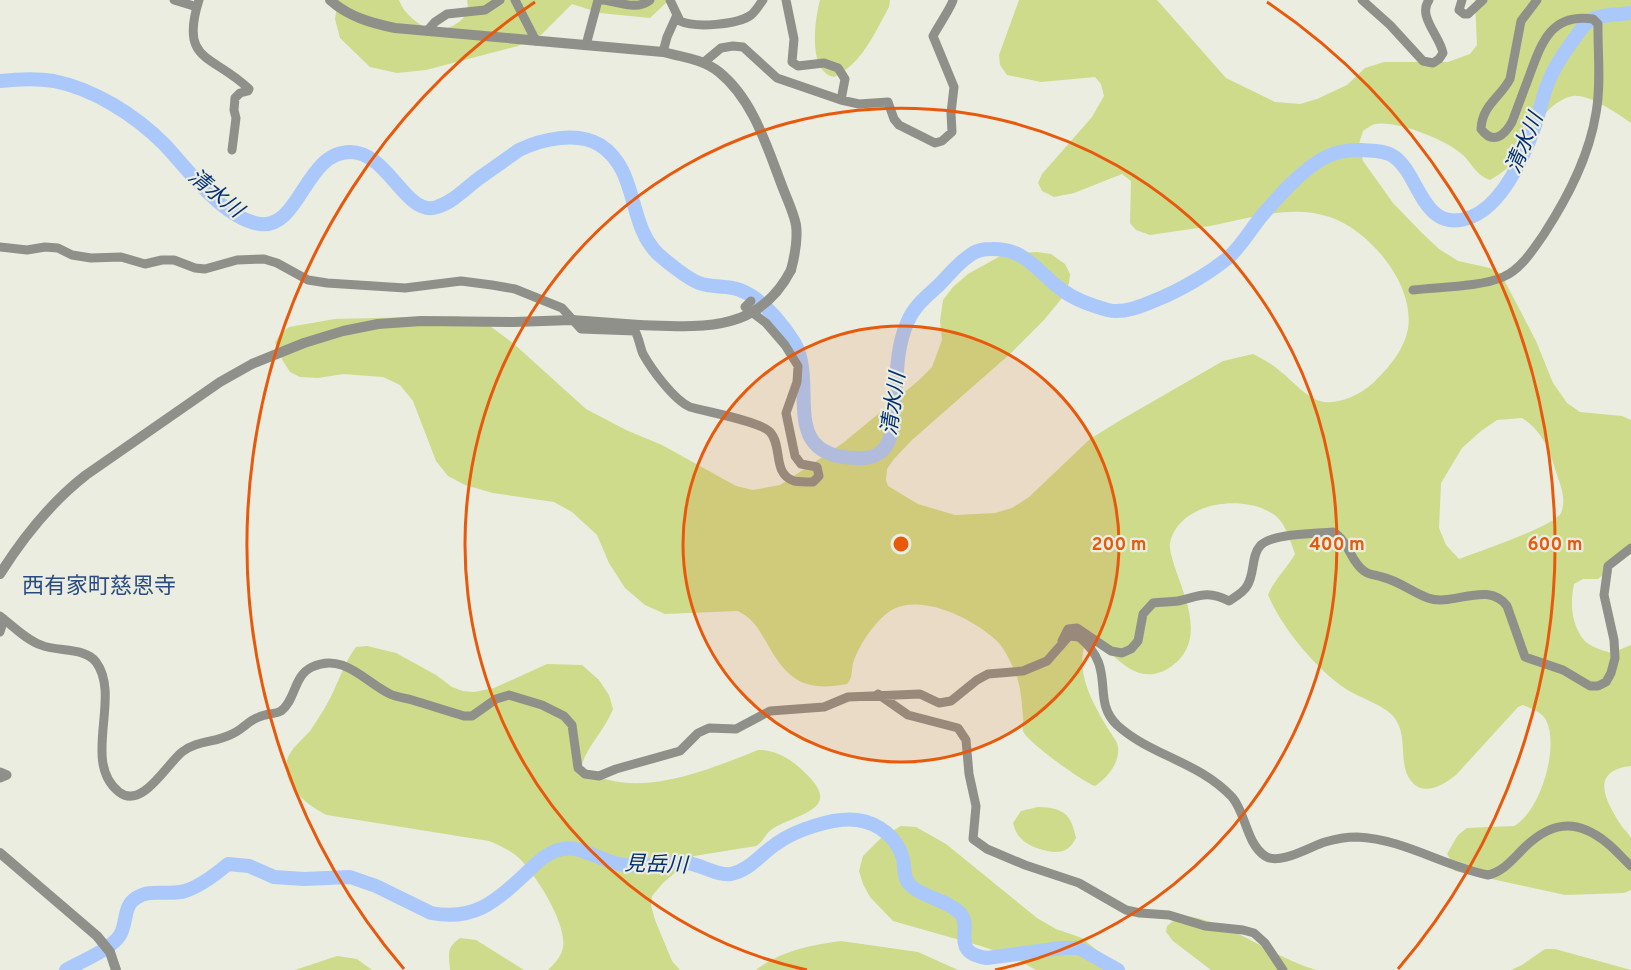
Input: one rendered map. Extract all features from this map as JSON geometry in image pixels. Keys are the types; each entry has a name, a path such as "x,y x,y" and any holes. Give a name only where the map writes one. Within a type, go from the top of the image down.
{"street":[{"path":"174,0 198,3 193,25 194,44 204,56 249,89 235,98 236,118 232,150"},
{"path":"0,574 30,529 66,490 220,382 252,364 304,343 343,331 378,324 421,321 572,320 639,325 718,326 737,320 766,302 785,282 796,255 796,224 770,153 747,104 737,89 716,70 703,63 663,52 395,28 367,22 347,13 330,0"},
{"path":"427,31 447,14 485,10 501,0"},
{"path":"515,0 536,41"},
{"path":"586,45 601,0 636,7 650,0"},
{"path":"670,0 676,17 686,24 704,26 745,19 754,13 763,0"},
{"path":"786,0 794,39 792,62 798,66 824,63 838,68 845,79 841,100"},
{"path":"703,63 721,48 743,47 777,78 859,104 888,102 894,119 899,124 935,143 952,132 951,113 954,87 933,36 952,6 953,0"},
{"path":"1362,0 1390,25 1423,61 1432,63 1443,53 1425,12 1429,0"},
{"path":"1462,0 1460,10 1468,14 1483,0"},
{"path":"1413,290 1486,282 1514,271 1531,252 1575,182 1596,114 1598,24 1593,19 1572,18 1559,24 1549,33 1540,46 1512,122 1506,132 1492,137 1486,136 1481,129 1485,111 1510,79 1521,21 1537,0"},
{"path":"663,52 666,37 676,17"},
{"path":"0,247 27,250 45,247 58,248 72,255 91,258 121,257 145,264 174,260 195,268 205,269 237,260 264,259 277,263 309,280 327,284 405,288 461,281 515,289 562,308 581,329 635,332 648,362 681,403 760,425 770,432 774,439 780,468 786,476 794,481 813,483 819,476 817,467 801,464 795,456 786,413 796,382 798,366 785,345 766,323 746,307 751,301"},
{"path":"1060,646 1068,628 1077,628 1111,651 1122,653 1131,649 1138,641 1143,614 1153,603 1177,601 1203,594 1218,596 1229,602 1247,588 1254,571 1254,558 1260,546 1273,538 1333,532 1342,537 1365,573 1390,579 1429,598 1441,600 1480,594 1502,599 1507,606 1525,657 1563,670 1590,686 1598,686 1606,682 1611,674 1615,658 1614,640 1604,595 1608,566 1631,548"},
{"path":"0,632 2,618 39,645 90,655 96,662 106,690 102,756 107,776 118,791 129,797 140,795 152,785 175,758 198,742 219,740 235,733 256,718 280,712 298,680 311,668 325,664 341,665 359,672 390,694 464,716 472,716 496,699 509,695 542,705 564,716 572,725 578,768 585,774 599,776 680,751 698,733 709,728 736,729 770,711 824,707 848,697 878,694 920,694 939,703 951,701 988,674 1023,670 1047,661 1069,636 1078,637 1089,645 1100,666 1105,711 1115,723 1131,737 1197,769 1221,786 1234,800 1255,844 1265,856 1276,859 1325,842 1357,837 1392,842 1488,875 1505,867 1532,840 1546,830 1566,827 1580,828 1594,834 1631,866"},
{"path":"878,694 908,715 958,728 966,740 969,774 976,806 973,839 987,849 1043,872 1079,883 1126,910 1169,915 1205,926 1254,933 1266,943 1283,970"},
{"path":"0,772 7,775 0,778"},
{"path":"0,853 98,936 110,952 116,970"}],"green space":[{"path":"338,0 399,0 408,15 432,32 445,29 463,19 468,7 467,0 669,0 650,18 600,13 572,4 541,35 518,46 426,70 397,73 370,67 340,38 335,19"},
{"path":"820,0 890,0 889,7 867,47 852,64 834,77 825,73 816,55 815,31"},
{"path":"1019,0 1157,0 1226,78 1275,102 1300,104 1347,85 1365,68 1384,62 1448,62 1470,54 1477,45 1475,0 1631,0 1631,123 1603,105 1587,98 1573,96 1566,98 1544,115 1515,161 1490,180 1478,173 1456,149 1408,128 1375,124 1363,131 1359,144 1363,161 1393,203 1439,249 1458,261 1490,268 1501,274 1536,341 1553,383 1567,403 1580,412 1622,416 1631,420 1631,552 1598,579 1583,579 1574,584 1572,606 1576,627 1589,645 1611,653 1631,645 1631,766 1617,769 1609,774 1604,790 1611,809 1631,839 1631,890 1624,893 1565,895 1455,871 1450,866 1452,862 1447,854 1458,835 1467,828 1514,826 1532,807 1545,778 1549,762 1550,732 1546,720 1542,714 1533,709 1523,705 1518,707 1456,775 1431,788 1425,789 1415,785 1406,771 1402,736 1396,720 1386,710 1352,693 1323,671 1301,647 1274,608 1268,595 1295,554 1283,525 1277,517 1265,509 1233,503 1216,505 1187,517 1176,529 1170,543 1170,551 1188,606 1191,633 1188,646 1181,658 1169,668 1158,673 1138,673 1096,641 1084,647 1082,658 1088,689 1118,747 1117,759 1112,770 1095,786 1056,761 1034,744 1023,731 1019,687 1011,663 997,641 974,624 928,605 912,604 898,607 886,614 866,636 853,663 851,677 847,684 809,685 791,675 783,667 752,621 738,611 665,614 645,605 625,588 609,563 597,535 572,512 554,502 493,493 465,485 448,476 436,461 413,401 400,385 383,377 343,374 318,378 300,377 290,372 275,343 280,334 289,327 335,319 458,316 490,326 514,344 586,409 626,430 662,445 736,486 753,490 780,485 843,443 932,367 942,340 940,321 943,300 953,287 968,274 1004,254 1037,252 1051,254 1065,264 1070,274 1069,283 1062,298 1010,354 912,440 887,469 888,486 918,504 955,515 995,513 1012,508 1029,497 1090,439 1223,361 1253,354 1274,366 1301,390 1324,402 1339,401 1353,396 1377,379 1392,362 1400,350 1408,329 1408,312 1404,294 1387,261 1360,234 1330,217 1315,213 1283,212 1150,235 1136,230 1130,223 1131,181 1122,174 1074,193 1054,197 1042,191 1038,183 1042,174 1092,117 1104,96 1101,84 1095,77 1041,82 1007,75 1000,65 999,55","holes":["1522,418 1540,435 1551,456 1562,492 1561,513 1545,525 1459,559 1446,545 1439,528 1441,483 1462,448 1497,420"]},
{"path":"367,646 396,653 436,675 452,687 474,692 494,688 547,664 582,665 599,680 609,695 613,709 587,753 581,768 602,778 646,783 693,774 758,750 764,750 780,755 800,768 814,782 820,793 819,802 805,814 771,830 756,846 694,856 663,883 652,896 651,905 655,920 672,961 680,970 548,970 557,960 563,947 560,926 550,901 528,868 514,854 489,841 327,815 304,800 292,786 286,769 289,756 321,714 356,647"},
{"path":"1038,807 1060,811 1068,817 1076,838 1068,848 1058,852 1046,851 1029,845 1019,836 1013,823 1021,811"},
{"path":"901,826 916,827 946,844 1037,918 1056,929 1082,938 1112,963 1115,970 1036,970 1013,957 981,946 893,921 870,897 859,871 863,856 882,837"},
{"path":"1180,915 1215,924 1316,970 1211,970 1173,941 1166,932 1167,926"},
{"path":"460,938 476,940 524,970 450,970 450,948"},
{"path":"841,941 918,952 958,970 756,970 765,963 786,954 807,947"},
{"path":"1545,949 1555,949 1631,970 1511,970"},
{"path":"337,956 357,959 372,970 295,970"}],"waterway":[{"name":"清水川","path":"0,81 27,79 54,81 99,97 127,113 153,133 219,203 246,220 260,224 274,222 285,215 312,176 335,155 350,152 364,155 376,162 416,203 426,208 437,207 448,202 519,150 528,146 560,138 581,138 591,141 600,145 621,168 641,228 648,242 658,254 694,281 709,286 735,288 748,294 764,305 777,319 794,342 801,359 804,415 808,432 816,445 832,454 861,458 880,452 890,439 894,418 898,356 910,317 925,298 974,252 992,249 1014,252 1030,262 1062,290 1078,299 1108,310 1132,309 1174,292 1221,263 1233,253 1260,218 1300,175 1328,156 1353,150 1378,151 1393,156 1410,175 1432,211 1442,218 1455,221 1471,217 1492,203 1510,180 1535,125 1550,77 1583,27 1590,20 1599,17 1631,13"},
{"name":"見岳川","path":"66,970 103,950 116,940 122,931 127,910 136,898 147,893 179,892 191,889 208,880 228,864 249,866 274,877 304,879 350,877 376,886 431,913 446,915 471,912 482,908 513,886 536,863 561,849 579,850 624,865 687,863 731,874 750,865 776,844 793,834 826,823 848,820 873,824 892,838 900,851 905,876 910,885 949,905 961,914 965,926 965,945 975,955 987,958 1062,948 1079,948 1118,970"}],"district":[{"name":"西有家町慈恩寺","path":"99,585"}]}
